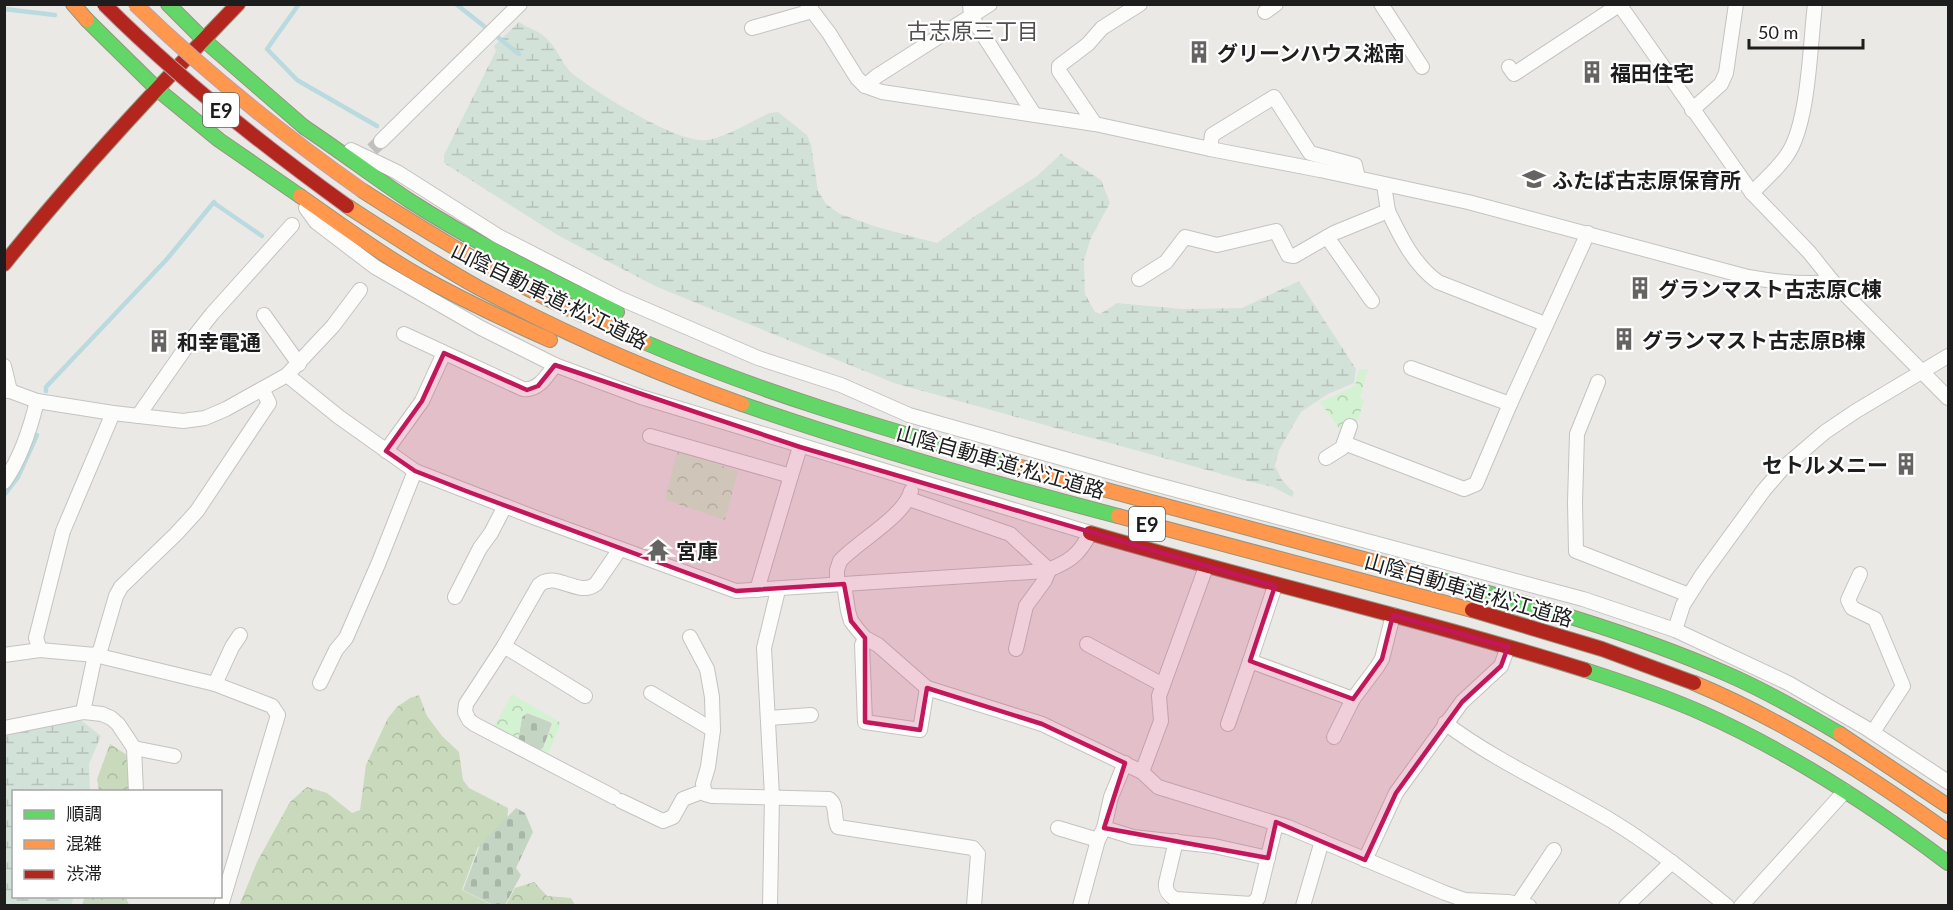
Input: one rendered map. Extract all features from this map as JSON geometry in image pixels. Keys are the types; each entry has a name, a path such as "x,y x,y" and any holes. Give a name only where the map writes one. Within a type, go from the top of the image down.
{"main road":[{"path":"73,4 157,89 219,140 366,242 417,274 476,306 586,355 692,391 766,411"},
{"name":"山陰自動車道;松江道路","path":"104,4 131,32 194,89 271,151 347,206 402,242 478,286 562,329 654,369 766,411 873,447 1004,486 1494,616 1597,647 1659,669 1720,694 1785,727 1851,765 1948,832"},
{"name":"山陰自動車道;松江道路","path":"135,4 208,72 309,153 363,191 488,266 571,309 757,385 877,426 1009,465 1499,596 1603,626 1645,641 1729,675 1797,709 1862,747 1948,806"},
{"path":"168,4 204,40 304,127 383,183 521,264 642,323"},
{"path":"5,263 50,207 238,4"},
{"path":"737,364 877,426"},
{"path":"1090,534 1275,586 1393,615 1570,664 1702,713 1773,748 1845,791 1917,839 1948,863"}],"street":[{"path":"61,4 87,20"},
{"path":"865,86 971,10 990,4"},
{"path":"1095,124 1059,71 1059,66 1088,44 1102,28 1140,4"},
{"path":"1380,4 1422,67"},
{"path":"1692,110 1721,84 1726,74 1736,4"},
{"path":"1752,193 1788,155 1796,137 1803,114 1815,4"},
{"path":"1509,67 1514,74 1619,5 1752,193 1809,252 1833,282 1948,398"},
{"path":"752,28 809,8 829,33 857,78 865,86 882,92 1095,124 1358,178 1468,202 1748,277 1809,285 1833,282"},
{"path":"381,141 514,9"},
{"path":"971,10 1034,114"},
{"path":"1210,149 1212,135 1274,97 1310,153 1355,165 1358,178"},
{"path":"304,127 397,172 498,236 619,298 758,358 841,385 909,415 1143,481 1584,599 1675,630 1788,683 1873,732 1948,782"},
{"path":"319,200 351,170"},
{"path":"1384,185 1388,211 1425,272 1438,282 1545,324"},
{"path":"287,375 386,452 415,471 736,591 1049,570 1067,562 1083,549 1090,534 641,397 555,365 481,328 375,267 316,222 300,196"},
{"path":"1139,279 1166,262 1185,237 1217,245 1276,231 1288,255 1291,256 1327,237 1388,211"},
{"path":"138,416 212,314 292,225"},
{"path":"1344,443 1464,489 1476,484 1545,324 1588,233"},
{"path":"1327,237 1372,301"},
{"path":"4,366 8,391 37,401 183,421 205,418 287,375 333,326 360,290"},
{"path":"264,315 298,364"},
{"path":"404,334 527,390 538,386 555,365"},
{"path":"386,452 422,401 444,353"},
{"path":"1675,630 1683,605 1689,595 1748,511 1783,468 1825,432 1948,356"},
{"path":"1411,368 1510,404"},
{"path":"1598,382 1577,434 1576,551 1689,595"},
{"path":"84,712 95,655 100,651 116,596 121,587 197,511 269,403 262,389"},
{"path":"4,482 15,467 30,431 37,401"},
{"path":"40,650 36,638 63,531 113,413"},
{"path":"1326,458 1342,448 1350,426"},
{"path":"650,436 791,476"},
{"path":"757,591 800,447"},
{"path":"320,683 336,650 346,638 415,471"},
{"path":"914,481 909,499 888,521 840,561 837,570 851,621 865,638 878,645 927,688 1042,724 1142,772 1158,787 1322,841 1463,903 1524,905 1554,850"},
{"path":"909,499 1010,534 1049,570"},
{"path":"455,597 505,506"},
{"path":"620,549 592,588 586,590 551,580 539,585 504,646 466,704 465,712 469,720 663,821 672,817 686,797 704,791"},
{"path":"1142,772 1161,721 1159,696 1206,567"},
{"path":"1016,649 1026,606 1045,580 1049,570"},
{"path":"1860,574 1848,600 1852,608 1875,619 1903,686 1873,732"},
{"path":"1228,724 1275,586"},
{"path":"770,906 772,796 764,648 777,590"},
{"path":"1334,737 1353,699 1382,659 1393,615"},
{"path":"215,684 240,635"},
{"path":"690,637 706,669 712,697 713,730 708,767 703,784 704,791 712,796 829,799 834,804 836,824 839,828 973,848 978,854 974,906"},
{"path":"865,638 862,645 865,722 920,730 927,688"},
{"path":"1088,644 1163,685"},
{"path":"504,646 585,696"},
{"path":"1365,860 1396,792 1462,702 1501,666 1508,647"},
{"path":"4,655 40,650 95,655 215,684 272,706 278,715 221,906"},
{"path":"1250,661 1353,699"},
{"path":"651,693 713,730"},
{"path":"8,727 84,712 102,714 111,718 118,724 134,748 136,790"},
{"path":"769,718 811,715"},
{"path":"1445,723 1506,763 1548,784 1613,822 1672,862 1727,906"},
{"path":"134,748 174,756"},
{"path":"1080,906 1111,797 1125,763"},
{"path":"1741,906 1845,791"},
{"path":"1176,841 1165,888 1171,896 1175,899 1248,905 1255,903 1258,898 1276,824"},
{"path":"1058,828 1214,846 1268,858"},
{"path":"1303,906 1322,841"},
{"path":"1626,906 1672,862"}],"highlighted area":[{"path":"444,353 527,390 538,386 555,365 800,447 1275,586 1250,661 1353,699 1382,659 1393,615 1508,647 1501,666 1462,702 1396,793 1365,860 1276,822 1268,858 1104,828 1125,763 1042,724 927,688 920,730 865,722 865,638 851,621 844,584 736,591 415,471 386,451 422,401"}],"green space":[{"path":"519,22 545,37 569,70 584,82 638,116 677,134 694,139 714,139 769,113 778,112 807,135 811,144 818,191 826,204 840,214 877,227 937,243 1037,176 1061,154 1101,180 1110,203 1091,238 1084,260 1085,294 1095,312 1100,314 1117,303 1183,309 1242,308 1299,281 1356,369 1354,383 1328,394 1301,412 1279,450 1275,466 1282,480 1294,493 1292,497 1273,487 894,383 657,287 559,236 444,163 444,155 496,51 494,46"},
{"path":"1359,369 1368,369 1360,398 1364,400 1356,426 1344,422 1341,429 1320,402 1355,386"},
{"path":"677,451 738,471 725,520 665,500"},
{"path":"512,694 561,723 547,757 538,752 544,748 553,724 551,721 527,713 522,717 518,740 493,728"},
{"path":"419,695 427,716 442,736 459,752 463,780 469,788 508,808 507,823 488,844 478,847 462,890 492,905 239,906 257,862 290,802 307,787 327,793 352,813 360,810 366,765 388,718 397,707"},
{"path":"527,713 552,724 543,748 538,752 518,741 522,717"},
{"path":"82,721 101,736 89,764 90,790 12,790 12,898 74,898 71,905 5,906 5,731"},
{"path":"110,744 130,757 130,790 99,790 97,779"},
{"path":"516,808 525,813 533,832 516,868 521,875 505,905 493,905 463,890 480,845"},
{"path":"534,882 547,896 571,898 575,905 506,905 515,888"},
{"path":"84,898 126,898 129,905 82,905"}],"waterway":[{"path":"299,4 267,49 297,80 377,126"},
{"path":"456,4 519,54"},
{"path":"4,9 55,15"},
{"path":"46,391 46,387 167,259 214,202"},
{"path":"214,203 262,236"},
{"path":"4,495 18,477 37,435"}],"tunnel":[{"path":"357,164 381,141"}],"traffic: fast":[{"path":"168,4 204,40 304,127"},
{"path":"87,20 157,89 219,140 300,196"},
{"path":"304,127 410,201 460,231 617,312"},
{"path":"644,342 777,393 914,437 1006,463"},
{"path":"742,404 929,464 1118,516"},
{"path":"1423,575 1577,619 1653,644 1756,687 1840,734"},
{"path":"1585,670 1688,707 1767,745 1860,800 1948,863"}],"traffic: slow":[{"path":"73,4 87,20"},
{"path":"135,4 245,102 363,191"},
{"path":"363,191 521,285 644,342"},
{"path":"300,196 418,275 550,340"},
{"path":"347,206 445,269 511,305 608,351 742,404"},
{"path":"1006,463 1423,575"},
{"path":"1118,516 1472,610"},
{"path":"1694,683 1761,714 1825,750 1948,832"},
{"path":"1840,734 1948,806"}],"traffic: jam":[{"path":"104,4 132,32 221,110 347,206"},
{"path":"4,264 118,131 238,4"},
{"path":"1090,533 1524,651 1585,670"},
{"path":"1472,610 1602,649 1694,683"}],"place":[{"name":"グリーンハウス淞南","path":"1199,52"},
{"name":"福田住宅","path":"1592,72"},
{"name":"ふたば古志原保育所","path":"1534,179"},
{"name":"グランマスト古志原C棟","path":"1640,288"},
{"name":"グランマスト古志原B棟","path":"1624,339"},
{"name":"和幸電通","path":"159,341"},
{"name":"セトルメニー","path":"1906,464"},
{"name":"宮庫","path":"658,550"}],"district":[{"name":"古志原三丁目","path":"973,30"}]}
